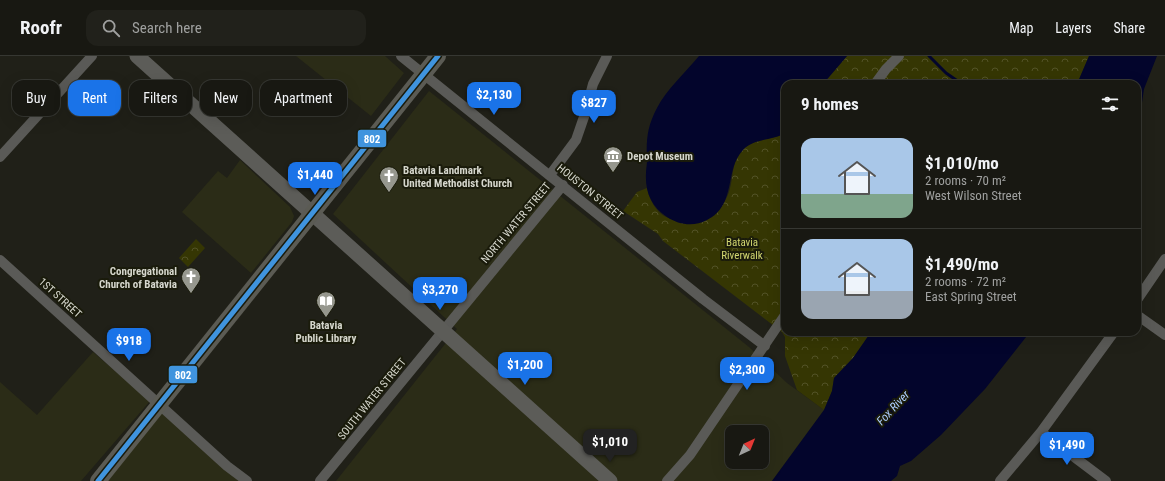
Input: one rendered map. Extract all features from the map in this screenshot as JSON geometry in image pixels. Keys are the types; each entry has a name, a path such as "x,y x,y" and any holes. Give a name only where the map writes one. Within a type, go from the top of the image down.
{"main road":[{"path":"137,56 313,214 333,234 610,481"},
{"path":"98,481 438,56"}],"street":[{"path":"0,157 92,56"},
{"name":"HOUSTON STREET","path":"401,56 703,299 765,346"},
{"name":"NORTH WATER STREET","path":"550,175 576,140 586,114 593,84 607,56"},
{"path":"878,80 899,56"},
{"name":"NORTH WATER STREET","path":"442,331 563,185"},
{"path":"1141,294 1165,259"},
{"name":"1ST STREET","path":"0,260 227,466 247,481"},
{"path":"1141,318 1165,335"},
{"path":"667,481 690,455 781,321"},
{"name":"SOUTH WATER STREET","path":"320,481 442,331"},
{"path":"1000,481 1040,432 1111,336"},
{"path":"1040,432 1106,481"}],"shaded area":[{"path":"296,56 385,56 404,73 371,116 347,97 347,80 326,80"},
{"path":"429,91 749,347 787,383 824,410 772,481 336,481 457,329 333,214"},
{"path":"240,160 290,207 294,216 292,222 251,273 182,212 218,171 227,178"},
{"path":"93,352 150,401 81,481 0,481 0,382 37,415"},
{"path":"161,410 244,481 103,481"}],"green space":[{"path":"847,56 1089,56 1079,80 826,80"},
{"name":"Batavia Riverwalk","path":"781,135 781,331 663,241 658,234 623,211 637,192 647,188 654,206 661,214 669,218 678,219 714,216 723,205 728,195 735,163 740,153 748,145"},
{"path":"196,239 205,248 188,267 179,258"},
{"name":"Batavia Riverwalk","path":"868,336 853,358 834,378 832,391 824,410 797,390 785,356 785,337"}],"water":[{"path":"699,56 847,56 826,80 781,80 781,135 752,143 743,150 737,158 727,197 723,206 716,214 697,224 676,222 667,217 661,213 653,203 648,192 646,171 649,128 657,108 671,88"},
{"path":"1089,56 1157,56 1144,89 1141,109 1141,80 1079,80"},
{"name":"Fox River","path":"868,336 1027,336 985,389 941,435 911,461 900,466 897,476 891,481 772,481 824,410 832,391 834,378 853,358"}],"waterway":[{"path":"929,56 946,73 956,80"}],"transit line":[{"name":"802","path":"98,481 438,56"}],"place":[{"name":"Depot Museum","path":"613,173"},
{"name":"Batavia Landmark United Methodist Church","path":"389,193"},
{"name":"Congregational Church of Batavia","path":"191,294"},
{"name":"Batavia Public Library","path":"326,318"}]}
